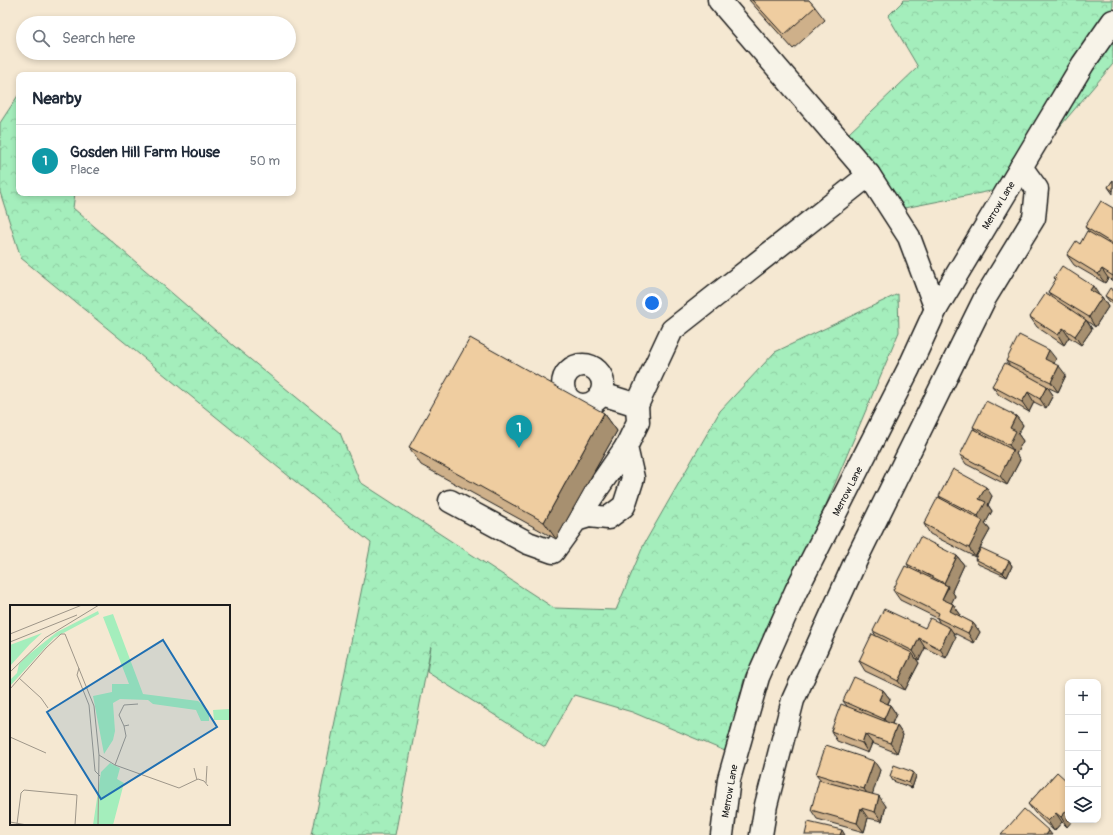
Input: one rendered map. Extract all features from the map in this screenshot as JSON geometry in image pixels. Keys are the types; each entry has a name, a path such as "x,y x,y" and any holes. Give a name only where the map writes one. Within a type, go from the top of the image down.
{"street":[{"path":"719,0 869,175 909,237 936,309"},
{"name":"Merrow Lane","path":"722,835 730,779 758,677 796,591 909,368 936,309 1083,64 1113,21"},
{"name":"Merrow Lane","path":"761,835 766,805 793,700 858,558 985,298 1034,218 1037,189 1021,166"},
{"path":"450,501 528,543 553,552 626,447 638,422 637,405 672,330 869,175"},
{"path":"602,394 637,405"},
{"path":"576,520 589,516 608,518 624,506 633,478 626,447"}],"green space":[{"path":"904,0 1113,0 1113,64 1045,144 1001,189 899,209 848,134 918,67 888,16"},
{"path":"16,99 16,196 75,196 73,208 223,337 340,433 360,482 554,608 616,610 644,544 720,411 775,352 898,294 899,332 825,507 745,676 725,751 632,712 574,695 545,747 427,672 431,646 395,835 312,835 371,543 21,258 0,192 0,123"}],"building":[{"path":"752,0 809,0 815,7 784,35"},
{"path":"1113,180 1113,191 1108,187"},
{"path":"1101,201 1113,208 1113,244 1085,227"},
{"path":"1087,231 1113,246 1113,276 1102,269 1098,274 1067,255 1076,241 1080,244"},
{"path":"1062,266 1093,286 1090,290 1102,297 1089,317 1048,292 1056,279 1054,278"},
{"path":"1110,288 1113,290 1113,301 1105,296"},
{"path":"1046,293 1086,320 1075,336 1063,328 1058,335 1030,317"},
{"path":"1019,335 1049,350 1045,359 1059,366 1051,382 1006,361"},
{"path":"470,338 604,413 544,522 409,447"},
{"path":"1005,363 1047,386 1040,399 1028,392 1022,402 992,386"},
{"path":"986,401 1016,416 1010,428 1016,431 1009,445 973,427"},
{"path":"973,429 1013,450 1000,476 960,455"},
{"path":"953,469 986,487 979,499 986,502 978,516 939,496"},
{"path":"938,497 983,521 969,548 924,524"},
{"path":"920,537 957,556 944,583 907,564"},
{"path":"981,548 1009,561 1003,573 975,559"},
{"path":"905,566 948,586 942,599 953,604 950,611 973,623 968,633 937,618 939,613 893,590"},
{"path":"884,609 925,628 930,618 950,628 940,649 919,638 913,651 873,631"},
{"path":"872,634 912,653 898,681 859,661"},
{"path":"854,677 883,690 879,700 890,705 884,719 843,701"},
{"path":"841,704 897,726 890,743 865,734 862,743 831,731"},
{"path":"826,745 874,761 864,789 816,774"},
{"path":"894,765 913,772 909,783 890,776"},
{"path":"1057,772 1065,779 1065,812 1061,817 1056,813 1048,821 1028,804"},
{"path":"819,780 879,796 875,812 861,808 857,823 811,810"},
{"path":"1024,809 1049,831 1046,835 1001,835"},
{"path":"808,822 842,830 840,835 805,835"}],"place":[{"name":"Gosden Hill Farm House","path":"519,448"}]}
